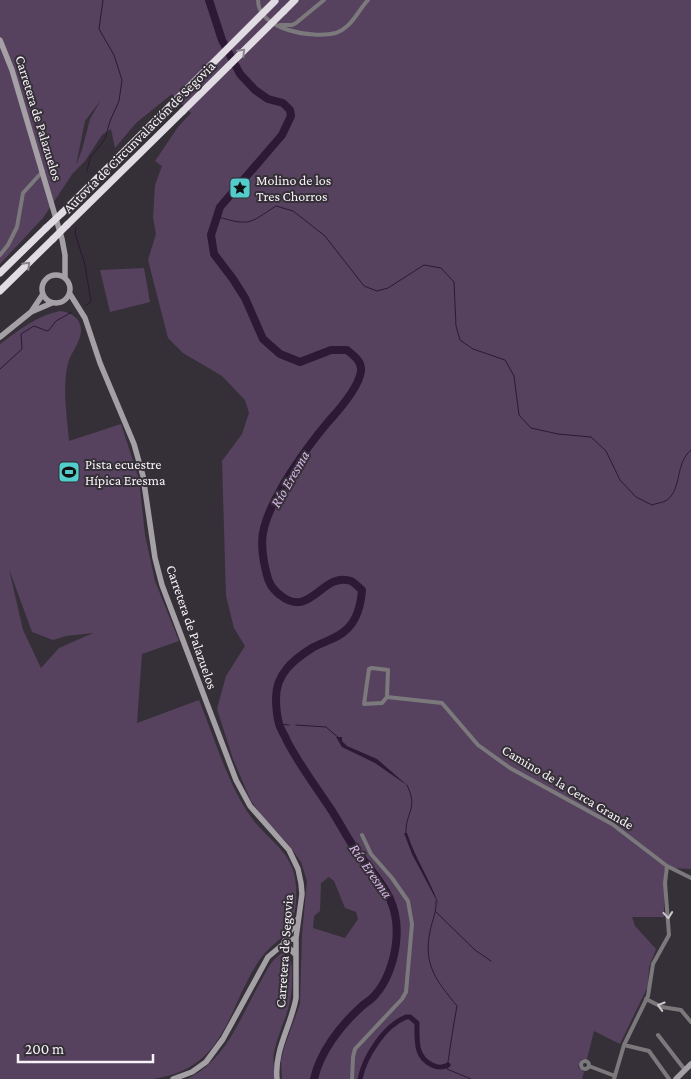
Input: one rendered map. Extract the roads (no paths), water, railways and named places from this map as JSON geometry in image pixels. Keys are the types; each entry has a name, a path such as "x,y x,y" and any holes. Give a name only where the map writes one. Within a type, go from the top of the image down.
{"highway":[{"name":"Autovía de Circunvalación de Segovia","path":"0,291 295,0"},
{"name":"Autovía de Circunvalación de Segovia","path":"0,273 276,1"}],"street":[{"path":"258,0 261,10 275,25 304,34 314,35 336,32 354,20 368,0"},
{"path":"275,25 292,25 324,0"},
{"name":"Carretera de Palazuelos","path":"0,40 12,70 43,170 65,252 65,278"},
{"path":"0,255 8,245 17,227 23,193 43,170"},
{"path":"52,303 46,299 42,287 47,278 54,275 65,262"},
{"path":"54,275 65,278 70,285 70,294 63,302"},
{"path":"31,312 43,294"},
{"name":"Carretera de Palazuelos","path":"70,294 85,318 100,363 134,444 144,482 159,574 212,720 236,780 250,806 289,850 295,862 301,883"},
{"path":"0,337 31,312 52,303 63,302 78,307"},
{"name":"Camino de la Cerca Grande","path":"372,668 388,670 387,697 382,703 364,704 367,672 372,668"},
{"name":"Camino de la Cerca Grande","path":"387,697 442,703 478,745 510,768 612,824 667,866 691,878"},
{"path":"352,1079 353,1057 356,1049 402,1000 406,992 412,924 408,902 402,890 371,854 362,835"},
{"path":"588,1066 614,1077 624,1045 646,999 653,964 669,935 665,883 667,866"},
{"name":"Carretera de Segovia","path":"277,1079 276,1070 280,1047 296,998 296,939 301,883"},
{"path":"282,946 299,916"},
{"path":"172,1079 183,1076 206,1062 217,1049 265,962 274,950 289,940 296,939"},
{"path":"282,946 288,948 296,955"},
{"path":"646,999 662,1007 680,1010 691,1022"},
{"path":"658,1035 685,1070"},
{"path":"624,1045 649,1051 669,1079"},
{"path":"676,1079 691,1064"}],"waterway":[{"path":"87,171 90,158 105,139 110,121 119,101 122,80 114,55 99,29 103,0"},
{"name":"Río Eresma","path":"209,0 222,40 240,74 255,90 268,99 283,103 290,110 291,116 282,135 220,207 211,235 214,254 245,298 263,339 280,354 300,362 331,350 347,350 357,359 361,367 357,384 353,391 310,445 282,487 268,515 262,541 264,562 270,584 276,592 291,601 300,602 308,599 332,582 341,580 351,581 362,590 358,610 348,628 340,635 305,653 292,663 282,675 276,698 278,721 297,759 354,848 388,894 397,929 394,957 383,984 373,997 346,1022 332,1040 321,1059 314,1079"},
{"path":"218,217 237,222 249,222 276,206 293,211 325,236 364,286 377,291 388,288 424,265 441,268 454,282 456,326 460,340 473,349 505,360 514,376 519,415 531,428 558,434 591,437 606,451 620,480 636,497 652,505 665,501 672,495 683,462 691,450"},
{"path":"76,227 75,233 85,265 91,302 85,306"},
{"path":"0,369 22,349 21,334 34,326 47,331 56,321 72,312"},
{"path":"279,724 289,725"},
{"path":"296,725 326,727 340,739"},
{"path":"406,834 407,820 412,805 407,785"},
{"path":"436,901 428,943 428,954 430,964 438,981 457,1006 447,1069 471,1079"},
{"path":"436,912 475,950 491,961"},
{"path":"360,1079 366,1061 377,1043 390,1027 406,1017 410,1017 417,1023 418,1047 426,1062 436,1067 448,1065"}],"place":[{"name":"Molino de los Tres Chorros","path":"240,188"},
{"name":"Pista ecuestre Hípica Eresma","path":"69,472"}]}
